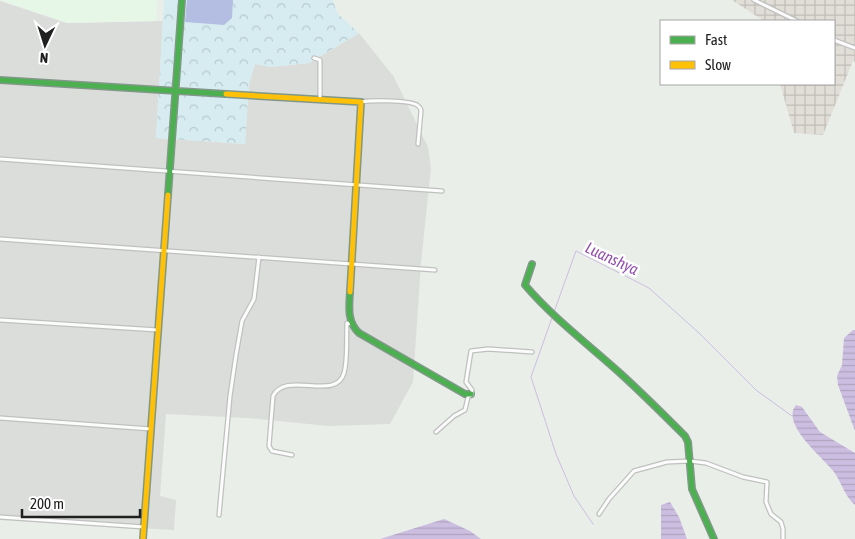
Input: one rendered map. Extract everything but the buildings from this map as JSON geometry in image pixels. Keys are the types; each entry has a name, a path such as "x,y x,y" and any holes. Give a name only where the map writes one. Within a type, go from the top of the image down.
{"street":[{"path":"143,539 182,0"},
{"path":"754,0 795,20"},
{"path":"835,40 855,48"},
{"path":"314,58 320,60 320,100"},
{"path":"0,80 414,104 422,111 418,144"},
{"path":"361,102 349,306 351,324 369,340 465,394 471,394"},
{"path":"0,159 442,191"},
{"path":"0,240 435,270"},
{"path":"219,515 230,396 236,355 242,321 254,299 259,258"},
{"path":"532,264 525,283 527,288 685,436 688,442 692,489 714,539"},
{"path":"0,320 158,330"},
{"path":"292,455 272,451 269,446 273,396 275,392 285,385 330,386 337,383 344,373 347,323 351,324"},
{"path":"436,432 454,416 465,410 472,390 466,382 471,351 488,349 532,352"},
{"path":"0,418 151,429"},
{"path":"599,514 609,499 634,471 667,462 690,461 706,463 743,477 767,482 766,502 771,514 781,522 783,539"},
{"path":"0,517 144,527"}],"shaded area":[{"path":"0,0 157,0 156,21 67,23"},
{"path":"187,0 233,0 232,18 224,25 185,22"},
{"path":"732,0 855,0 855,62 853,61 823,135 794,133 780,85 835,85 835,20 761,19"},
{"path":"0,1 67,23 163,21 156,138 245,144 249,84 255,64 271,67 309,63 359,33 394,77 428,147 431,168 421,263 413,382 390,424 328,426 248,418 166,414 160,496 176,500 174,530 0,520"},
{"path":"855,330 855,431 838,385 837,376 842,365 844,338"},
{"path":"796,405 802,407 820,432 855,453 855,505 834,472 798,431 793,413"},
{"path":"670,502 679,517 687,539 661,539 661,505"},
{"path":"444,519 470,531 481,539 380,539"}],"green space":[{"path":"164,0 333,0 337,13 359,33 309,63 271,67 255,64 249,84 245,144 156,138"}],"waterway":[{"name":"Luanshya","path":"554,312 576,251 649,288 699,333 756,390 792,416"},
{"name":"Luanshya","path":"553,315 531,377 556,454 574,496 593,524"}],"traffic: fast":[{"path":"168,195 182,0"},
{"path":"0,80 226,94"},
{"path":"532,264 525,285 559,320 629,382 685,436 688,442 692,489 714,539"},
{"path":"350,292 349,309 352,324 359,333 465,394 471,394"}],"traffic: slow":[{"path":"226,94 361,102 350,292"},
{"path":"143,539 168,195"}]}
